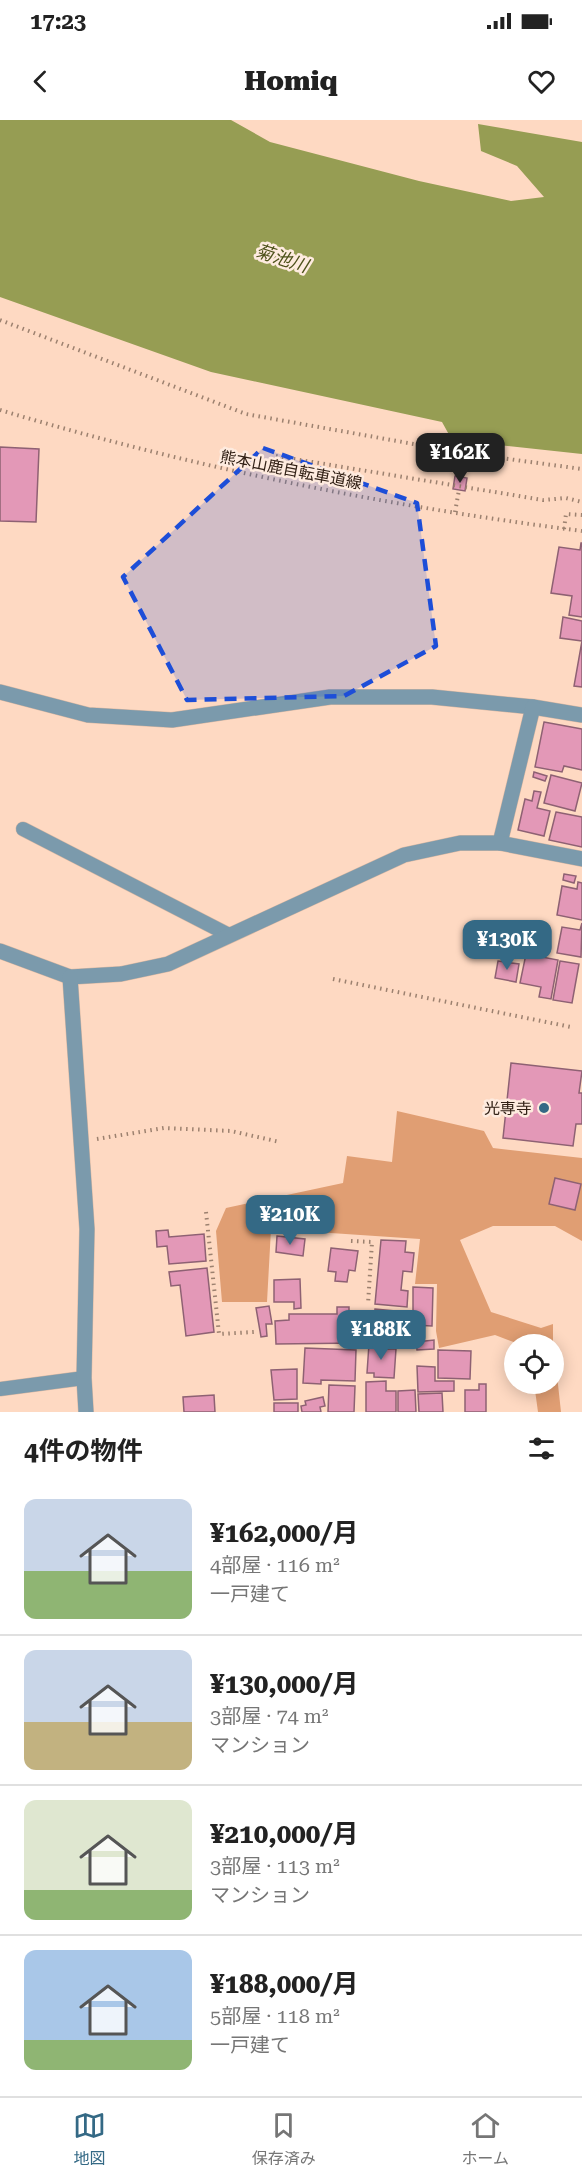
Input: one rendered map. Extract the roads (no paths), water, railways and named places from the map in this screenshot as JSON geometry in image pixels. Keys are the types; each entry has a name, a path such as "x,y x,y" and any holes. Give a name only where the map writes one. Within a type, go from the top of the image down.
{"street":[{"path":"0,692 88,715 172,720 330,697 432,697 533,707 582,715"},
{"path":"500,843 533,707"},
{"path":"0,951 70,977 121,974 168,964 404,855 460,843 500,843 582,859"},
{"path":"70,977 87,1229 84,1378 86,1412"}],"lane":[{"path":"23,829 229,935"},
{"path":"0,1389 84,1378"}],"water":[{"name":"菊池川","path":"0,120 231,120 270,142 419,181 511,201 544,197 517,166 481,151 478,124 582,142 582,454 452,440 442,422 211,372 0,297"}],"place":[{"name":"光専寺","path":"544,1108"}]}
